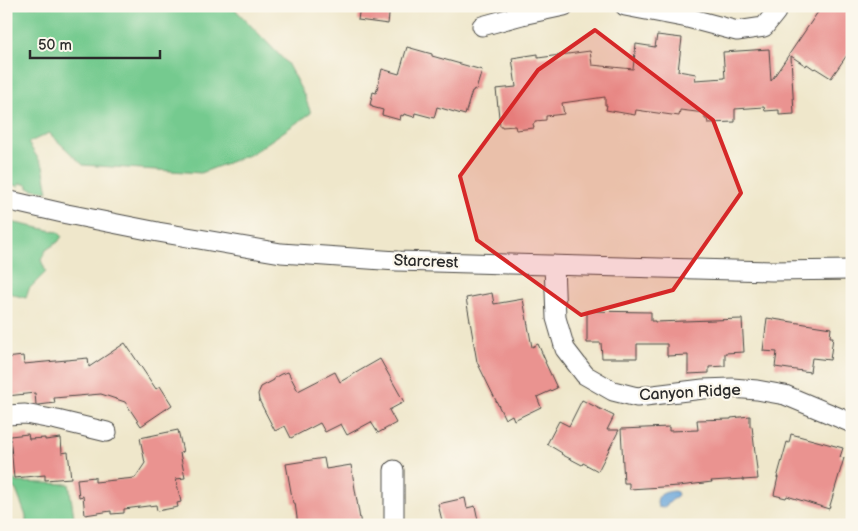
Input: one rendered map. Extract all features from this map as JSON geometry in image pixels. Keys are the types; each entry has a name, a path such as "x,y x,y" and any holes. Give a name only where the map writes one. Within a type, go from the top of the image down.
{"street":[{"path":"482,26 564,6"},
{"path":"625,6 688,18 738,31 764,27 776,12 777,6"},
{"name":"Starcrest","path":"6,200 158,232 281,252 397,261 772,271 852,270"},
{"name":"Canyon Ridge","path":"554,265 556,318 565,349 585,375 613,392 637,398 703,389 732,388 757,390 784,394 852,423"},
{"path":"6,415 25,414 107,432"},
{"path":"394,470 394,525"}],"highlighted area":[{"path":"595,30 713,120 741,193 673,290 581,315 477,240 460,176 538,70"}],"green space":[{"path":"6,6 232,6 287,63 311,113 251,154 201,173 83,165 49,133 28,143 43,166 48,192 28,188 28,185 20,183 19,186 6,184"},
{"path":"6,221 58,232 62,236 58,242 46,250 41,260 46,272 29,289 26,298 6,291"},
{"path":"6,462 9,476 17,482 69,484 74,517 84,525 26,525 26,516 16,490 6,483"}],"water":[{"path":"674,491 678,495 663,508 658,507 657,500 663,493"}],"building":[{"path":"360,6 390,6 388,24 358,20"},
{"path":"822,6 852,6 852,48 831,78 807,64 806,66 791,56 794,114 779,115 779,110 765,111 764,107 735,109 735,122 708,123 707,119 705,119 705,113 680,110 679,116 636,110 635,115 606,110 605,97 562,103 564,114 546,116 546,120 535,121 533,124 534,128 516,130 515,126 500,126 496,89 516,87 512,58 538,54 538,58 590,51 592,65 633,69 636,44 655,47 657,35 682,38 678,71 696,74 695,80 725,78 723,52 769,49 771,81"},
{"path":"407,47 482,70 476,90 472,91 465,115 437,107 434,118 415,113 414,117 401,115 400,120 382,115 383,110 370,105 373,92 376,93 382,69 399,74"},
{"path":"492,293 494,304 523,299 532,347 538,344 557,388 537,397 541,407 514,420 512,415 505,419 477,362 466,298"},
{"path":"587,311 651,312 651,321 655,322 742,319 744,352 725,353 725,366 709,367 709,373 688,374 688,355 667,356 667,344 637,344 637,358 602,358 601,343 587,343"},
{"path":"767,318 831,328 830,337 833,337 830,360 812,358 810,372 775,367 777,352 763,351"},
{"path":"125,343 156,389 160,386 172,405 141,426 125,402 101,394 54,398 55,403 39,405 36,405 35,393 7,396 6,358 23,356 24,364 88,358 89,367"},
{"path":"380,359 404,402 389,410 396,423 378,433 371,422 347,435 341,424 325,432 320,423 291,438 285,426 275,431 259,400 258,394 261,387 281,374 288,372 298,391 335,372 340,382"},
{"path":"582,400 614,416 607,430 619,430 598,471 561,454 547,444 559,421 569,426"},
{"path":"750,416 758,479 711,481 679,486 629,489 629,483 624,483 621,429 669,427 669,431 698,430 697,420 731,419"},
{"path":"178,430 183,452 180,453 185,478 176,479 181,502 177,503 178,507 157,511 156,505 124,509 124,513 111,514 111,511 85,515 83,496 79,497 77,479 95,477 95,482 135,478 145,463 140,438"},
{"path":"28,434 29,439 61,438 62,453 68,452 71,478 45,480 45,475 14,478 10,436"},
{"path":"791,434 843,448 840,457 844,458 829,509 787,496 786,498 774,495 787,442 789,443"},
{"path":"324,458 326,469 351,465 361,525 298,525 286,464"},
{"path":"465,498 467,508 475,506 479,525 443,525 438,504"}]}
